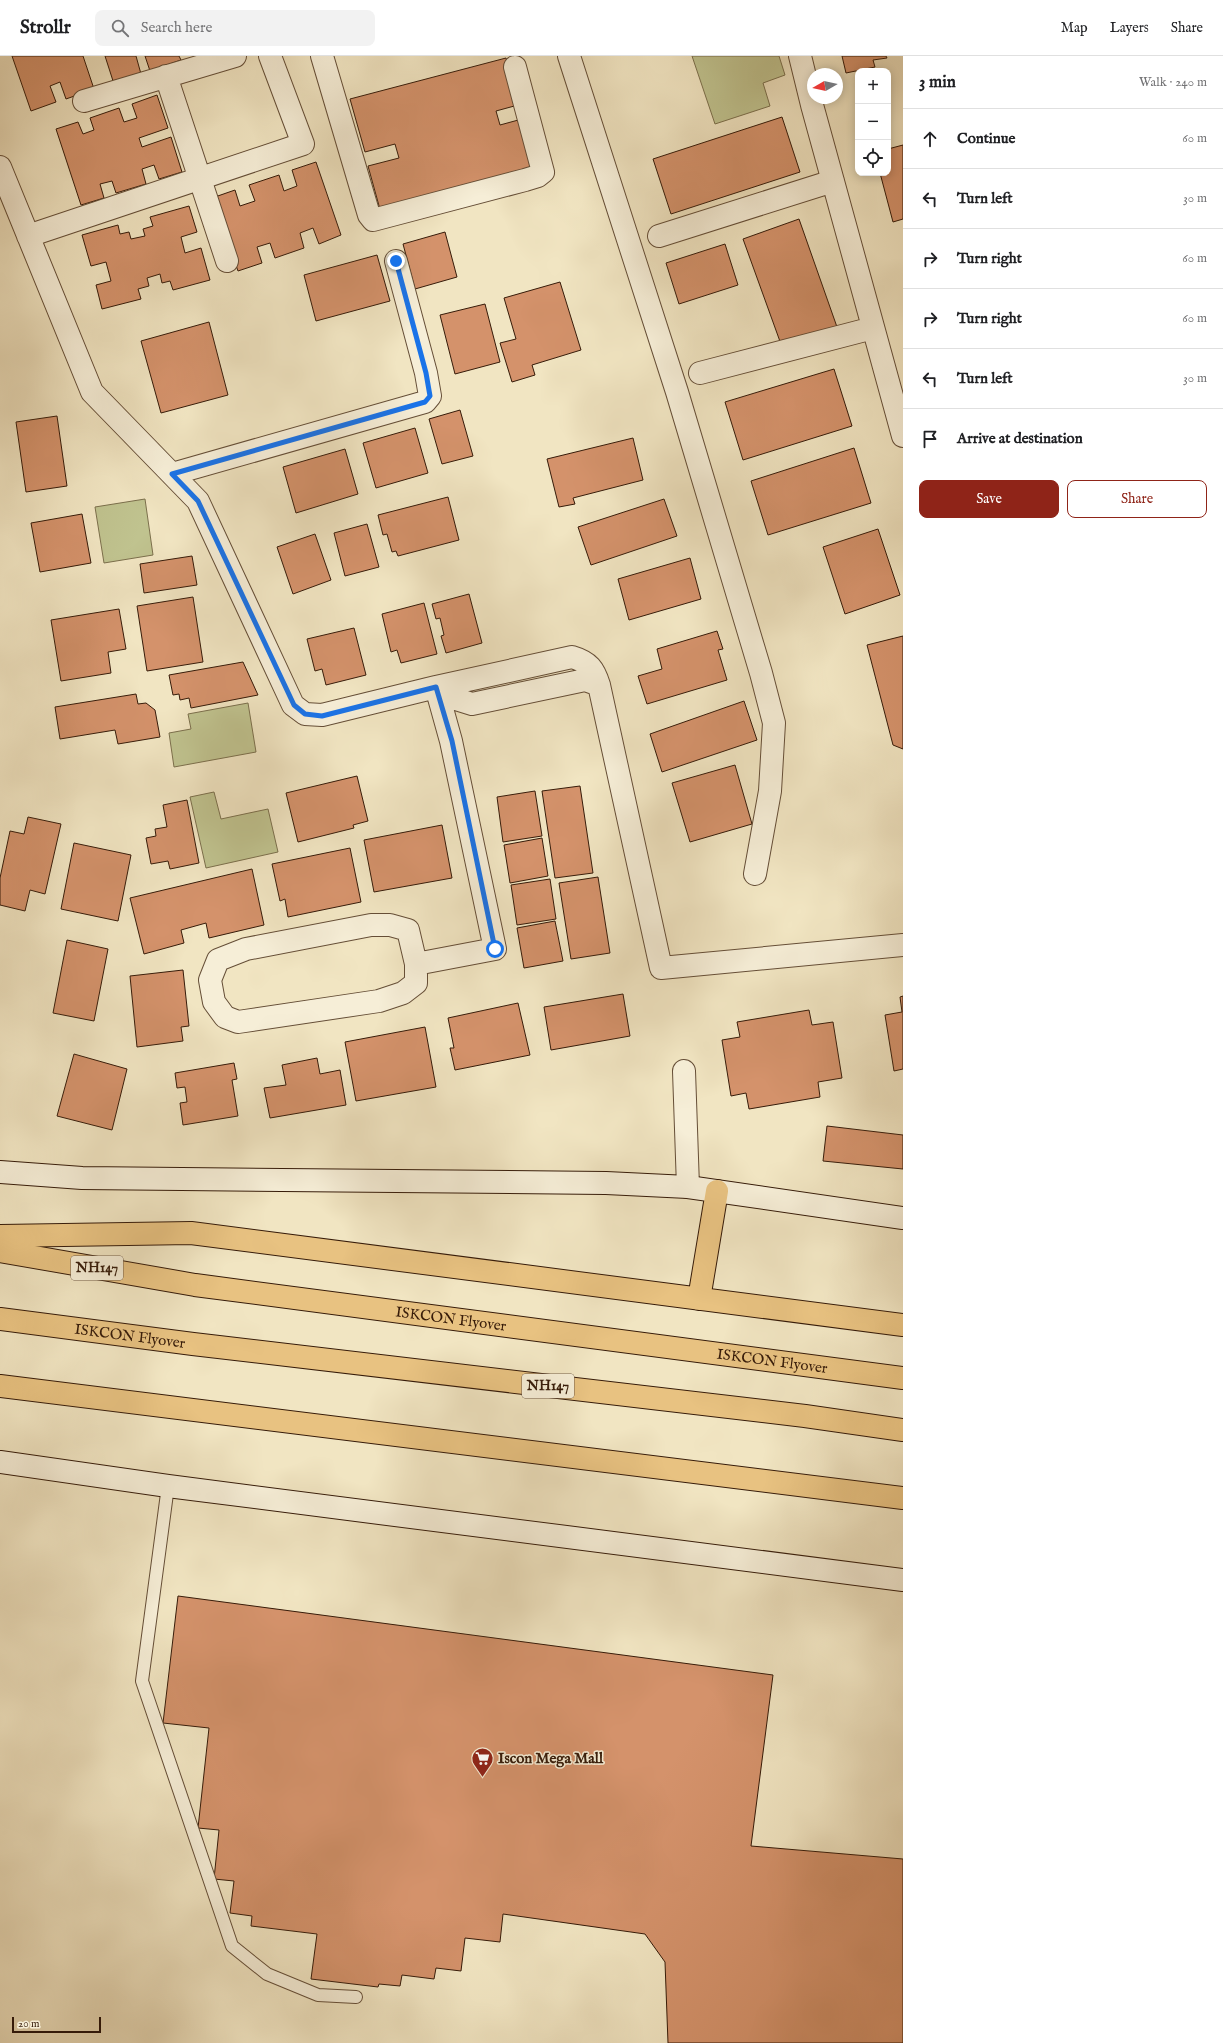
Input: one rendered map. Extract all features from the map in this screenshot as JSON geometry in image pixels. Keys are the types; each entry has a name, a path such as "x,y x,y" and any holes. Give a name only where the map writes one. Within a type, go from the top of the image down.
{"main road":[{"path":"699,1299 717,1191"},
{"path":"0,1236 191,1233 903,1325"},
{"name":"ISKCON Flyover","path":"0,1251 195,1285 903,1378"},
{"name":"ISKCON Flyover","path":"0,1319 193,1344 805,1416 903,1430"},
{"path":"0,1386 903,1498"}],"street":[{"path":"84,101 235,56"},
{"path":"28,236 302,144 270,56"},
{"path":"322,56 369,215 374,220 525,180 538,176 543,172 515,67"},
{"path":"569,56 677,392 761,673 774,722 770,791 755,874"},
{"path":"800,56 903,436"},
{"path":"166,76 201,178 227,261"},
{"path":"1,174 92,392 198,501 294,705 305,714 322,716 436,687 572,657 582,660 594,671 600,685 661,968 903,945"},
{"path":"659,236 833,181"},
{"path":"172,474 425,402 430,396 426,373 396,261"},
{"path":"700,373 873,328"},
{"path":"416,964 495,949 452,741 436,687"},
{"path":"371,925 390,925 408,930 416,964 416,983 404,993 379,1001 238,1022 225,1018 214,1002 210,980 218,960 246,950 371,925"},
{"path":"684,1071 688,1187"},
{"path":"0,1172 82,1178 606,1183 688,1187 903,1218"},
{"path":"0,1462 168,1486 903,1580"}],"lane":[{"path":"168,1486 142,1681 232,1946 267,1974 318,1995 356,1997"}],"green space":[{"path":"692,56 779,56 785,75 763,83 770,106 715,124"},
{"path":"145,499 153,555 104,563 95,507"},
{"path":"248,703 256,752 174,767 169,733 191,729 188,714"},
{"path":"214,792 221,819 268,809 278,852 206,868 190,797"}],"building":[{"path":"12,56 83,56 94,89 66,99 60,82 50,86 56,102 31,111"},
{"path":"105,56 136,56 141,74 114,84"},
{"path":"145,56 179,56 181,60 150,71"},
{"path":"842,56 886,56 887,58 873,60 875,67 855,68 855,71 846,73"},
{"path":"506,58 518,105 496,111 500,125 522,119 536,171 381,213 368,166 399,158 395,144 365,152 350,99"},
{"path":"157,95 168,128 139,138 142,147 171,137 182,172 159,179 154,165 142,169 146,184 116,193 112,181 100,184 104,198 81,205 56,129 78,122 83,134 94,130 90,118 119,108 124,122 137,118 132,104"},
{"path":"782,117 800,172 671,214 653,159"},
{"path":"903,145 903,219 893,222 881,176 891,176 891,148"},
{"path":"316,162 341,235 319,244 313,228 300,233 304,248 275,258 270,243 257,247 262,263 238,271 212,198 235,190 240,206 255,201 249,185 279,175 284,191 297,186 292,170"},
{"path":"189,206 197,232 181,237 185,253 201,248 210,280 173,290 170,281 162,283 160,274 147,278 149,286 138,289 141,299 102,309 96,285 111,281 106,262 91,266 82,235 118,225 120,234 129,232 131,239 145,236 143,229 153,226 150,217"},
{"path":"799,219 837,327 782,347 743,239"},
{"path":"445,232 457,277 415,289 403,244"},
{"path":"725,244 738,285 679,304 666,263"},
{"path":"377,255 390,301 316,321 304,275"},
{"path":"560,282 581,350 532,365 535,375 512,382 500,343 516,339 504,298"},
{"path":"485,304 500,362 455,374 440,315"},
{"path":"209,322 228,395 161,413 141,341"},
{"path":"834,369 852,426 743,460 725,402"},
{"path":"460,410 473,456 442,464 429,419"},
{"path":"57,416 67,486 26,492 16,422"},
{"path":"415,428 428,473 376,488 363,443"},
{"path":"633,438 643,480 573,498 575,504 559,507 547,459"},
{"path":"854,448 871,503 768,535 751,481"},
{"path":"345,449 358,494 296,513 283,467"},
{"path":"448,497 459,540 398,556 396,551 392,552 387,534 383,535 378,515"},
{"path":"664,499 677,536 591,565 578,527"},
{"path":"82,514 91,563 40,572 31,523"},
{"path":"367,524 379,567 345,576 334,533"},
{"path":"878,529 900,595 845,614 823,547"},
{"path":"315,534 331,580 293,594 277,547"},
{"path":"192,556 197,585 144,593 140,564"},
{"path":"690,558 701,599 629,620 618,579"},
{"path":"469,594 482,643 446,653 441,636 444,635 440,618 436,619 432,604"},
{"path":"193,597 203,662 147,671 137,606"},
{"path":"424,603 437,654 401,663 397,650 391,652 382,614"},
{"path":"119,609 126,649 108,652 111,673 61,681 51,620"},
{"path":"354,628 366,675 326,685 322,669 315,671 307,639"},
{"path":"717,631 723,649 718,650 727,680 647,704 638,676 662,669 657,649"},
{"path":"903,636 903,749 893,745 867,645"},
{"path":"243,662 258,695 191,708 189,698 180,700 179,694 173,695 169,675"},
{"path":"136,694 138,704 146,703 155,710 160,737 118,744 115,730 60,739 55,707"},
{"path":"744,701 757,740 662,772 650,734"},
{"path":"735,765 752,824 690,842 672,783"},
{"path":"357,776 368,821 353,825 354,828 298,842 286,793"},
{"path":"580,786 593,873 555,878 542,791"},
{"path":"535,791 542,836 503,842 497,797"},
{"path":"187,800 199,863 170,869 168,861 151,864 146,838 156,836 155,829 167,827 163,805"},
{"path":"28,817 61,824 45,894 30,890 25,911 0,905 0,878 10,831 24,834"},
{"path":"442,825 452,878 374,892 364,840"},
{"path":"542,838 548,876 510,883 504,845"},
{"path":"74,843 131,855 118,921 61,909"},
{"path":"350,848 361,902 288,917 285,899 280,901 272,864"},
{"path":"252,869 264,925 209,938 206,923 181,930 184,943 144,954 130,898"},
{"path":"598,877 610,953 571,959 559,883"},
{"path":"550,879 556,919 517,925 511,885"},
{"path":"555,921 563,961 524,968 517,928"},
{"path":"67,940 108,949 94,1021 53,1013"},
{"path":"183,970 189,1026 181,1027 183,1041 137,1047 130,976"},
{"path":"623,994 630,1036 551,1050 544,1007"},
{"path":"903,996 903,1069 894,1071 885,1015 902,1012 900,997"},
{"path":"518,1003 530,1055 455,1070 450,1048 454,1048 448,1018"},
{"path":"809,1010 812,1025 833,1022 842,1078 818,1082 820,1097 749,1109 746,1093 731,1096 722,1040 740,1037 737,1022"},
{"path":"425,1027 436,1087 356,1101 345,1042"},
{"path":"74,1054 127,1069 112,1130 57,1116"},
{"path":"317,1058 320,1074 340,1070 346,1105 270,1118 264,1088 286,1085 282,1065"},
{"path":"234,1063 237,1079 232,1080 238,1116 183,1125 180,1103 187,1102 185,1087 177,1088 175,1073"},
{"path":"827,1126 903,1135 903,1169 823,1161"},
{"name":"Iscon Mega Mall","path":"178,1596 773,1675 751,1846 903,1859 903,2043 668,2043 665,1962 645,1934 503,1914 500,1942 465,1938 461,1971 436,1968 434,1979 402,1975 400,1986 379,1984 378,1987 311,1979 317,1934 251,1926 252,1916 230,1913 234,1881 214,1879 219,1830 198,1828 209,1728 163,1723"}],"place":[{"name":"Iscon Mega Mall","path":"482,1778"}],"route":[{"path":"396,261 426,373 430,396 425,402 402,410 172,474 198,501 294,705 305,714 322,716 436,687 452,741 480,883 495,949"}]}
